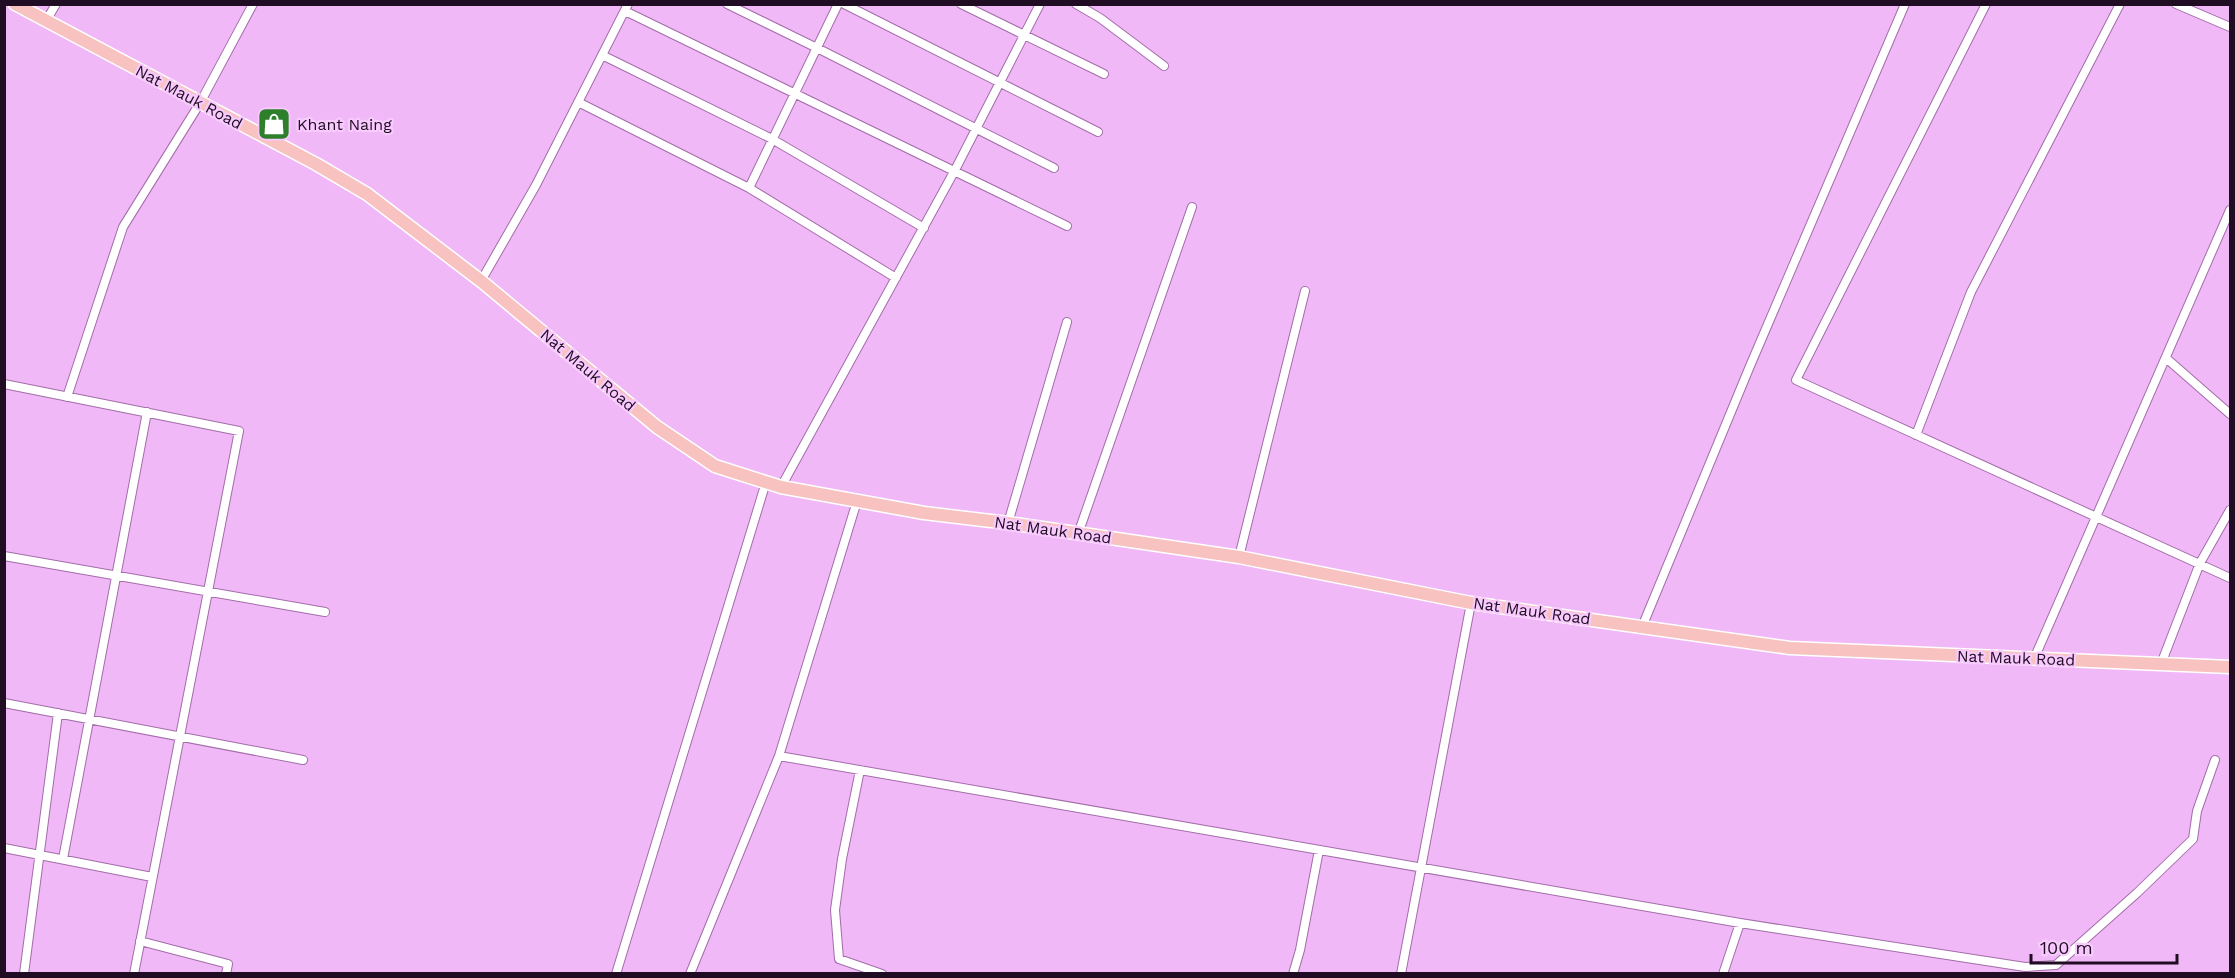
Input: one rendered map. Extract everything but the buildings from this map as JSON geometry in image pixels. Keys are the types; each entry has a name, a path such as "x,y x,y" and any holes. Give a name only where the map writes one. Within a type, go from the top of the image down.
{"highway":[{"name":"Nat Mauk Road","path":"15,4 316,164 367,194 481,281 657,427 715,466 781,487 924,513 1239,557 1471,603 1790,648 2230,667"}],"street":[{"path":"46,21 56,4"},
{"path":"67,397 123,227 200,102 253,4"},
{"path":"727,4 1054,168"},
{"path":"749,188 838,4"},
{"path":"844,4 1098,132"},
{"path":"961,4 1104,74"},
{"path":"781,487 955,171 1040,4"},
{"path":"1076,4 1100,18 1164,66"},
{"path":"1642,627 1750,366 1905,4"},
{"path":"1986,4 1796,380 2097,515 2230,578"},
{"path":"1916,435 1971,292 2120,4"},
{"path":"2176,4 2191,7 2230,27"},
{"path":"481,281 536,185 627,8 794,93 1067,226"},
{"path":"602,55 772,139 924,228"},
{"path":"578,102 749,188 896,278"},
{"path":"1078,534 1192,207"},
{"path":"2034,659 2230,210"},
{"path":"1239,557 1305,291"},
{"path":"1008,523 1067,322"},
{"path":"2166,358 2230,414"},
{"path":"4,384 239,431 134,974"},
{"path":"63,859 147,412"},
{"path":"616,974 766,482"},
{"path":"690,974 779,756 857,501"},
{"path":"2161,663 2200,563 2230,510"},
{"path":"4,556 325,612"},
{"path":"1401,974 1471,603"},
{"path":"4,703 303,760"},
{"path":"24,974 58,713"},
{"path":"779,756 1740,923 2025,967 2056,964 2137,893 2193,839 2197,811 2215,760"},
{"path":"860,770 842,859 836,910 839,960 882,974"},
{"path":"4,848 152,877"},
{"path":"1293,974 1300,950 1319,850"},
{"path":"1722,974 1740,923"},
{"path":"140,941 228,964 226,974"}],"place":[{"name":"Khant Naing","path":"274,124"}]}
